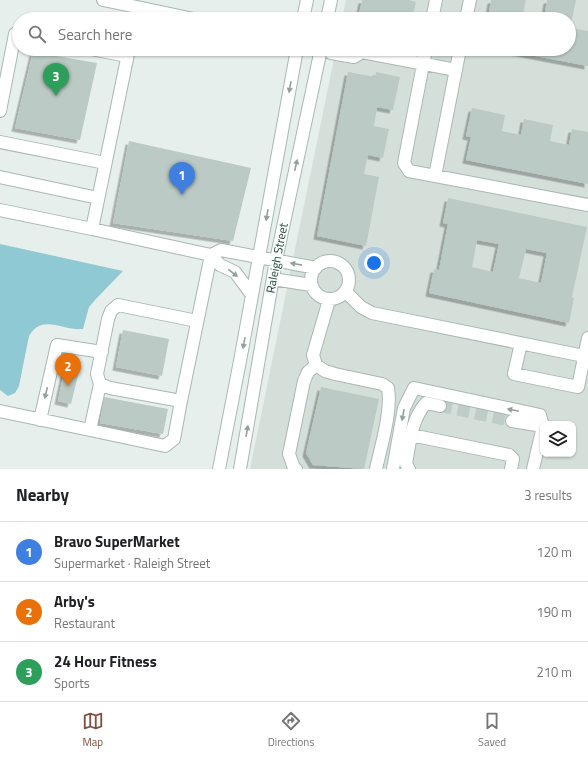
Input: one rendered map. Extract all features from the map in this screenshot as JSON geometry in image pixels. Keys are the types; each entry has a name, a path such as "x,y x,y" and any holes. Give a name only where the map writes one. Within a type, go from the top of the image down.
{"street":[{"path":"103,0 156,12"},
{"path":"304,12 307,0"},
{"path":"328,12 331,0"},
{"path":"433,12 436,0"},
{"path":"467,12 470,0"},
{"path":"0,111 12,49"},
{"path":"92,229 127,56"},
{"name":"Raleigh Street","path":"219,469 296,56"},
{"name":"Raleigh Street","path":"240,469 276,260 320,56"},
{"path":"384,56 456,70"},
{"path":"425,56 404,163 410,171 588,205"},
{"path":"435,176 459,56"},
{"path":"0,142 105,164"},
{"path":"0,177 98,198"},
{"path":"0,210 211,255 220,265 235,272 252,295"},
{"path":"211,255 221,250 316,268"},
{"path":"0,411 165,446 174,439 211,255"},
{"path":"327,261 334,261 345,267 350,279 346,292 336,299 329,300 318,296 311,285 311,279 316,268 321,263 327,261"},
{"path":"273,279 311,285"},
{"path":"346,292 361,307 372,313 584,356"},
{"path":"329,300 313,354 316,365 325,371 382,384 388,388 390,398 376,469"},
{"path":"90,430 100,384 97,374 111,311 118,305 197,321"},
{"path":"521,343 514,374 578,387 588,338"},
{"path":"40,420 57,345 102,352"},
{"path":"296,469 294,468 289,454 304,382 308,372 316,365"},
{"path":"100,384 110,388 181,401"},
{"path":"393,469 404,408 414,388 540,415 542,421"},
{"path":"405,468 412,428 419,410 426,403 440,406"},
{"path":"512,421 540,426"},
{"path":"411,435 509,455 513,459 511,469"},
{"path":"533,469 540,439"}],"shaded area":[{"path":"346,0 588,0 588,469 250,469 335,56 576,56 576,12 343,12"}],"water":[{"path":"0,244 123,271 89,307 83,329 47,324 40,325 34,329 29,336 19,386 15,393 8,396 0,390"}],"building":[{"path":"362,0 409,0 416,2 414,12 359,12"},
{"path":"491,0 526,0 523,12 489,12"},
{"path":"547,0 576,0 573,12 545,12"},
{"path":"576,29 588,31 588,66 536,56 576,56"},
{"path":"32,56 56,56 97,63 80,140 15,128"},
{"path":"348,72 375,77 376,72 400,77 393,110 377,107 374,126 389,129 383,158 368,155 364,174 379,177 366,246 317,236"},
{"path":"472,108 505,115 502,131 521,135 524,119 553,125 550,141 569,145 572,129 588,132 588,184 466,160 471,137 466,136"},
{"path":"129,141 251,168 233,241 113,223"},
{"path":"448,198 587,227 572,297 574,298 569,323 429,293 434,269 439,270 448,224 443,223","holes":["477,240 499,244 493,272 472,267","526,249 547,253 541,283 519,278"]},
{"path":"123,330 169,339 162,376 116,367"},
{"path":"65,368 79,371 71,404 58,401"},
{"path":"321,387 379,399 364,469 313,465 306,453"},
{"path":"104,397 168,409 163,434 100,423"}],"tunnel":[{"path":"440,406 512,421"}],"place":[{"name":"24 Hour Fitness","path":"56,96"},
{"name":"Bravo SuperMarket","path":"182,195"},
{"name":"Arby's","path":"68,386"}]}
